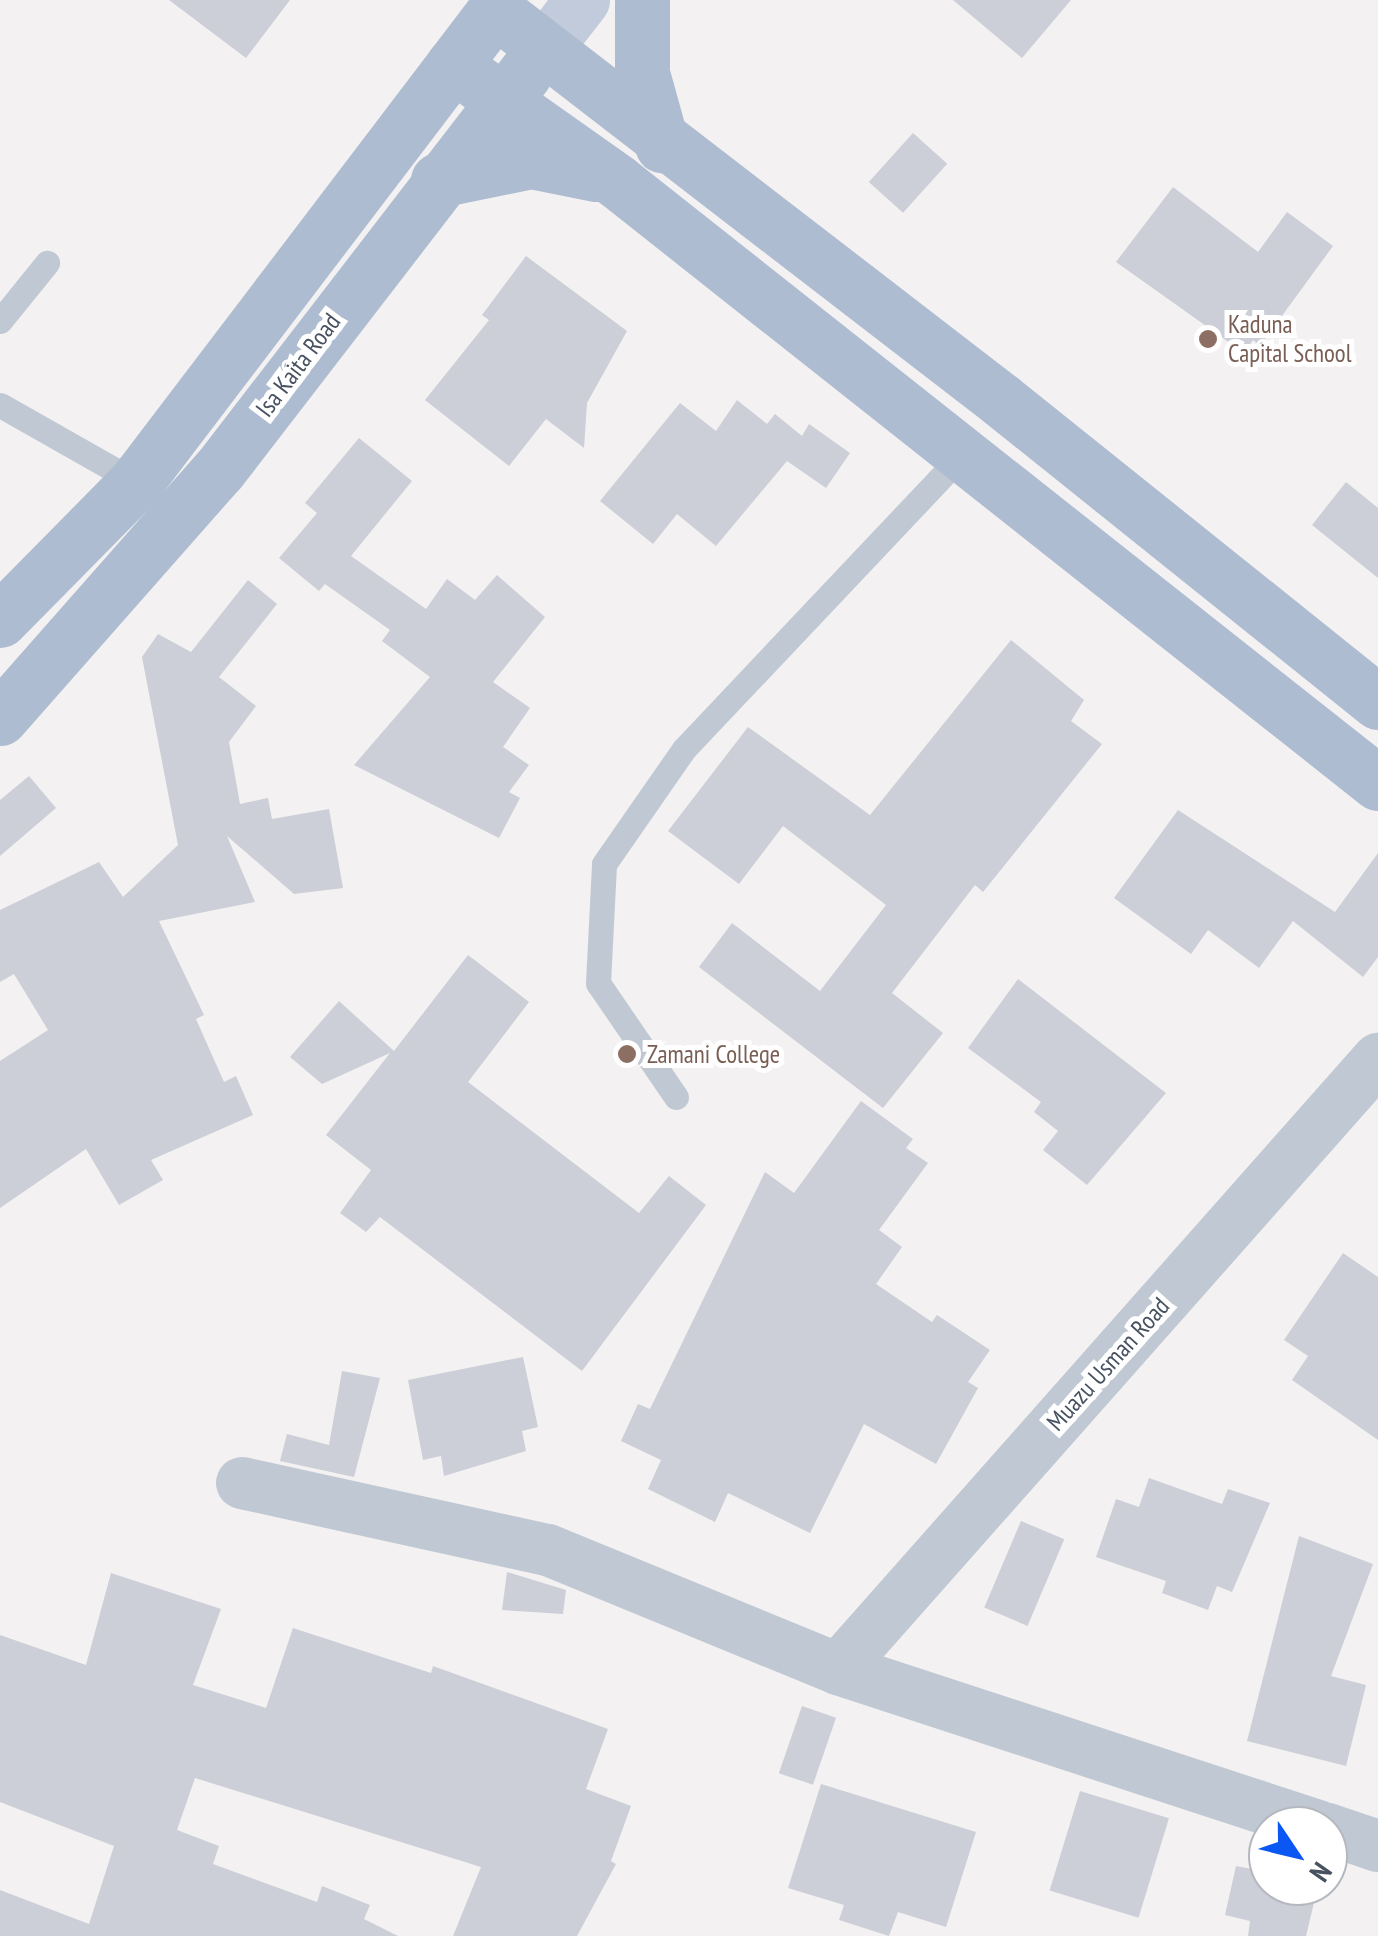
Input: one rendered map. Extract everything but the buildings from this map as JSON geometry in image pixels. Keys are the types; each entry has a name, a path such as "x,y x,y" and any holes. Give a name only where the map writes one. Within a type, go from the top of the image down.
{"main road":[{"name":"Isa Kaita Road","path":"0,718 219,470 438,180 582,0"},
{"path":"642,0 642,73 662,145"},
{"path":"0,620 136,482 499,5 544,49 662,145 1000,400 1378,702"},
{"path":"453,66 618,182 1378,784"},
{"path":"438,180 531,161 570,164 618,182"}],"street":[{"name":"Muazu Usman Road","path":"838,1669 1378,1059"},
{"path":"242,1482 548,1550 838,1669 1257,1806"},
{"path":"1348,1836 1378,1846"}],"lane":[{"path":"0,321 46,263"},
{"path":"0,405 136,482"},
{"path":"676,1097 598,983 604,864 684,749 964,453"}],"place":[{"name":"Kaduna Capital School","path":"1208,339"},
{"name":"Zamani College","path":"627,1054"}]}
